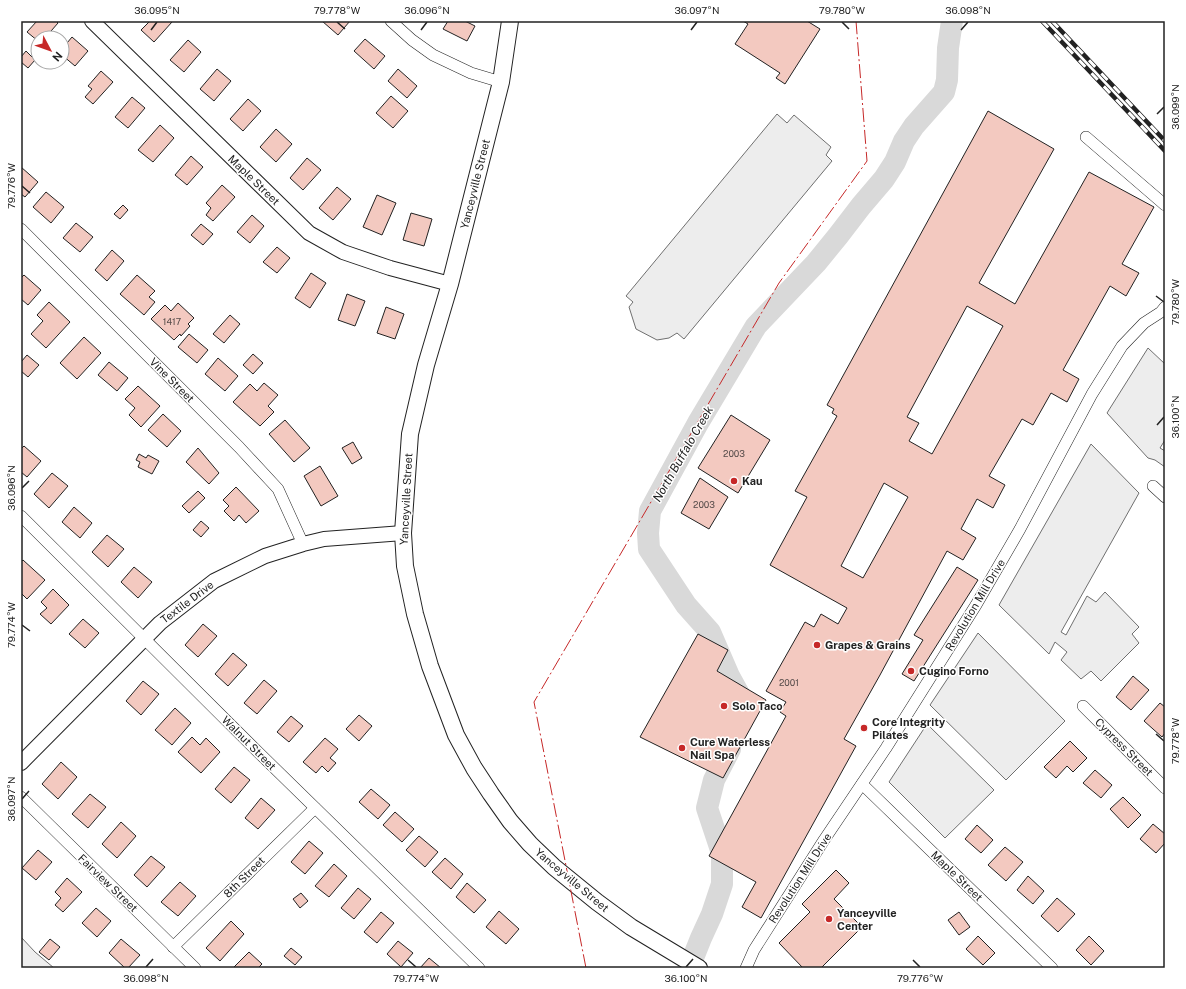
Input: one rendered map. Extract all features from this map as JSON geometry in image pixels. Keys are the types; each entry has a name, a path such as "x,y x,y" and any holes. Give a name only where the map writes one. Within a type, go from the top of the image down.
{"main road":[{"name":"Yanceyville Street","path":"510,21 501,82 450,284 426,365 410,434 403,533 405,566 415,614 430,666 456,735 474,768 510,821 530,844 554,867 618,918 699,968"}],"street":[{"name":"Maple Street","path":"92,21 309,233 343,252 390,268 450,284"},
{"path":"391,21 412,40 434,55 471,73 501,82"},
{"path":"1086,137 1165,205"},
{"name":"Vine Street","path":"21,230 239,447 278,490 303,544"},
{"name":"Revolution Mill Drive","path":"746,968 754,950 890,742 976,605 1020,529 1092,394 1114,358 1122,346 1144,323 1161,312 1165,307"},
{"path":"1153,486 1165,497"},
{"name":"Walnut Street","path":"21,516 258,752 479,968"},
{"name":"Textile Drive","path":"21,763 144,638 160,623 214,581 265,556 303,544 324,539 403,533"},
{"name":"Cypress Street","path":"1083,706 1165,788"},
{"name":"Maple Street","path":"862,784 1052,968"},
{"name":"Fairview Street","path":"21,797 195,968"},
{"name":"8th Street","path":"173,947 315,808"}],"shaded area":[{"path":"777,114 787,123 794,115 831,147 826,155 832,161 684,339 677,333 669,338 657,340 636,329 629,307 633,302 626,296"},
{"path":"1148,348 1165,364 1165,440 1160,448 1165,451 1165,467 1155,460 1148,458 1107,413"},
{"path":"1091,444 1139,493 1061,632 1066,635 1087,596 1096,602 1105,592 1139,627 1132,634 1139,643 1101,681 1091,671 1081,679 1061,660 1067,652 1055,642 1049,654 999,605"},
{"path":"978,633 1065,721 1006,780 930,705"},
{"path":"927,724 994,790 945,838 889,782"},
{"path":"21,937 35,952 54,968 21,968"}],"building":[{"path":"37,21 56,21 58,23 52,30 30,30 30,34 27,32"},
{"path":"150,21 172,22 154,42 141,30"},
{"path":"322,21 350,21 338,35"},
{"path":"448,21 465,21 475,26 467,41 443,29"},
{"path":"743,21 807,21 820,29 785,84 776,78 780,73 735,44 748,24"},
{"path":"72,37 88,51 75,66 70,62 70,39"},
{"path":"365,39 385,56 374,69 354,51"},
{"path":"188,40 201,52 184,72 170,60"},
{"path":"26,51 30,55 30,66 28,68 21,62 21,57"},
{"path":"217,69 231,81 214,101 200,89"},
{"path":"398,69 417,86 407,98 388,81"},
{"path":"101,71 113,82 93,104 85,97 92,89 88,86"},
{"path":"391,96 408,111 393,128 376,113"},
{"path":"132,97 145,108 128,128 115,117"},
{"path":"248,99 261,111 243,131 230,119"},
{"path":"988,111 1054,149 979,283 1015,304 1089,172 1154,207 1122,264 1139,273 1126,296 1110,286 1063,370 1079,379 1067,402 1051,393 1033,425 1022,419 989,476 1005,485 993,508 977,499 961,529 976,538 963,560 947,551 844,739 856,746 761,918 742,907 756,882 709,856 786,716 780,712 786,702 766,691 805,622 814,627 821,614 838,624 847,608 770,565 807,497 795,491 837,416 832,413 834,409 827,405","holes":["967,306 1003,326 932,454 909,441 919,423 907,417","884,483 908,497 863,578 841,566"]},
{"path":"160,125 174,138 153,162 138,150"},
{"path":"276,129 292,144 276,162 260,147"},
{"path":"191,156 203,167 187,185 175,175"},
{"path":"307,158 321,170 303,190 290,178"},
{"path":"21,167 38,182 25,197 21,194"},
{"path":"222,185 235,197 213,221 206,215 211,208 206,203"},
{"path":"337,187 351,199 333,220 319,208"},
{"path":"46,192 64,207 51,223 33,207"},
{"path":"377,195 396,203 382,235 363,227"},
{"path":"123,205 128,210 120,219 114,214"},
{"path":"411,213 432,219 424,246 403,240"},
{"path":"252,215 264,226 250,243 237,232"},
{"path":"76,223 93,237 80,252 63,238"},
{"path":"201,224 213,234 203,245 191,235"},
{"path":"277,247 290,258 277,273 263,262"},
{"path":"112,250 124,261 107,281 95,270"},
{"path":"311,273 326,283 310,308 295,298"},
{"path":"24,275 41,290 28,305 21,299 21,278"},
{"path":"137,275 155,291 149,297 155,302 144,315 120,294"},
{"path":"347,294 365,301 355,326 338,320"},
{"path":"49,302 70,322 46,348 31,334 43,321 37,315"},
{"path":"178,303 194,318 188,324 190,326 181,336 180,334 174,340 151,319 165,305 171,311"},
{"path":"386,307 404,314 395,339 377,333"},
{"path":"230,315 240,324 224,343 213,334"},
{"path":"189,334 208,350 197,363 178,347"},
{"path":"84,337 101,353 77,379 60,363"},
{"path":"253,354 263,363 253,374 243,365"},
{"path":"27,355 39,365 28,377 21,371 21,362"},
{"path":"218,358 238,376 225,391 205,374"},
{"path":"109,362 128,378 117,391 98,375"},
{"path":"264,383 278,395 268,406 274,412 260,426 233,402 250,384 257,391"},
{"path":"138,386 160,406 141,427 129,415 135,408 125,399"},
{"path":"163,414 181,431 167,447 148,430"},
{"path":"731,415 770,440 738,493 698,468"},
{"path":"285,420 310,448 294,462 269,434"},
{"path":"353,442 362,458 352,464 342,448"},
{"path":"24,446 41,461 27,477 21,472 21,449"},
{"path":"198,448 219,473 209,484 186,462"},
{"path":"139,454 146,458 148,455 159,461 152,474 138,467 140,462 136,460"},
{"path":"320,466 338,496 321,506 304,476"},
{"path":"52,473 68,486 49,508 34,494"},
{"path":"700,478 728,497 709,529 681,513"},
{"path":"236,487 259,511 246,523 239,515 234,521 224,511 229,506 223,500"},
{"path":"198,491 205,498 189,513 182,506"},
{"path":"74,507 92,523 80,538 62,522"},
{"path":"201,521 209,528 201,537 193,530"},
{"path":"107,535 124,549 108,567 92,552"},
{"path":"23,560 45,580 27,599 21,593 21,562"},
{"path":"134,567 152,582 138,598 121,582"},
{"path":"957,567 978,580 914,681 902,674 923,640 914,635"},
{"path":"53,589 69,605 51,624 40,614 47,608 41,602"},
{"path":"83,619 99,633 85,648 69,634"},
{"path":"203,624 217,636 198,657 185,645"},
{"path":"698,634 728,650 717,671 766,700 723,778 640,737"},
{"path":"233,653 247,665 228,686 215,674"},
{"path":"1133,676 1149,690 1131,710 1116,697"},
{"path":"264,680 277,691 257,714 244,703"},
{"path":"143,681 159,694 141,715 126,701"},
{"path":"1160,703 1165,707 1165,733 1162,737 1144,721"},
{"path":"175,708 191,723 172,745 155,730"},
{"path":"359,715 372,726 359,741 346,729"},
{"path":"291,716 303,726 289,742 277,732"},
{"path":"192,737 200,745 206,738 220,752 201,773 178,752"},
{"path":"325,738 338,749 330,758 336,763 328,772 322,766 316,773 303,762"},
{"path":"1070,741 1087,758 1073,772 1067,766 1056,778 1044,767"},
{"path":"61,762 77,777 58,799 42,784"},
{"path":"234,767 250,780 231,803 215,789"},
{"path":"1095,770 1112,785 1101,798 1083,783"},
{"path":"371,789 390,805 378,819 359,802"},
{"path":"90,794 106,807 88,828 72,814"},
{"path":"1123,797 1141,815 1128,828 1110,809"},
{"path":"261,798 275,810 258,829 245,818"},
{"path":"395,812 414,829 402,842 383,825"},
{"path":"121,822 136,836 117,858 102,844"},
{"path":"1153,824 1165,834 1165,843 1156,853 1140,839"},
{"path":"977,825 993,840 981,853 965,839"},
{"path":"419,836 438,852 425,867 406,850"},
{"path":"309,841 323,853 305,874 291,862"},
{"path":"1005,847 1023,862 1006,881 988,865"},
{"path":"38,850 52,862 36,880 22,868"},
{"path":"151,856 165,867 147,887 134,875"},
{"path":"445,858 463,874 451,889 432,872"},
{"path":"334,864 347,876 329,897 315,886"},
{"name":"Yanceyville Center","path":"836,870 849,883 834,899 862,927 821,968 803,968 779,943 810,912 802,904"},
{"path":"1028,876 1044,891 1033,904 1017,890"},
{"path":"67,878 82,892 63,912 55,905 61,898 55,892"},
{"path":"180,882 196,896 178,916 161,902"},
{"path":"467,883 486,900 474,913 456,897"},
{"path":"358,888 371,899 354,919 341,908"},
{"path":"301,893 308,901 300,908 293,899"},
{"path":"1057,898 1075,914 1058,932 1041,916"},
{"path":"96,908 111,921 97,937 82,923"},
{"path":"499,911 519,929 506,944 486,927"},
{"path":"381,912 394,923 377,943 364,932"},
{"path":"959,912 970,927 959,935 948,920"},
{"path":"231,921 244,934 220,961 206,948"},
{"path":"978,936 995,953 983,965 966,949"},
{"path":"1089,936 1104,951 1091,965 1076,950"},
{"path":"50,939 60,947 49,960 39,952"},
{"path":"121,939 140,955 128,968 125,968 109,953"},
{"path":"398,941 413,953 401,967 387,954"},
{"path":"291,948 302,957 295,965 284,956"},
{"path":"249,952 262,964 258,968 233,968"},
{"path":"429,958 441,968 420,968"}],"waterway":[{"name":"North Buffalo Creek","path":"745,705 729,676 710,632 686,605 649,549 648,533 650,511 698,423 756,326 816,263 884,179 895,162 904,141 914,126 944,92 947,80 948,48 952,21"},
{"name":"North Buffalo Creek","path":"689,968 712,914 722,884 722,853 707,808 714,780 730,749"}],"railway":[{"path":"1042,21 1165,151"},
{"path":"1052,21 1165,141"}],"power":[{"path":"586,968 534,702 779,283 867,161 856,21"}],"place":[{"name":"Kau","path":"734,481"},
{"name":"Grapes & Grains","path":"817,645"},
{"name":"Cugino Forno","path":"911,671"},
{"name":"Solo Taco","path":"724,706"},
{"name":"Core Integrity Pilates","path":"864,728"},
{"name":"Cure Waterless Nail Spa","path":"682,748"},
{"name":"Yanceyville Center","path":"829,919"}]}
